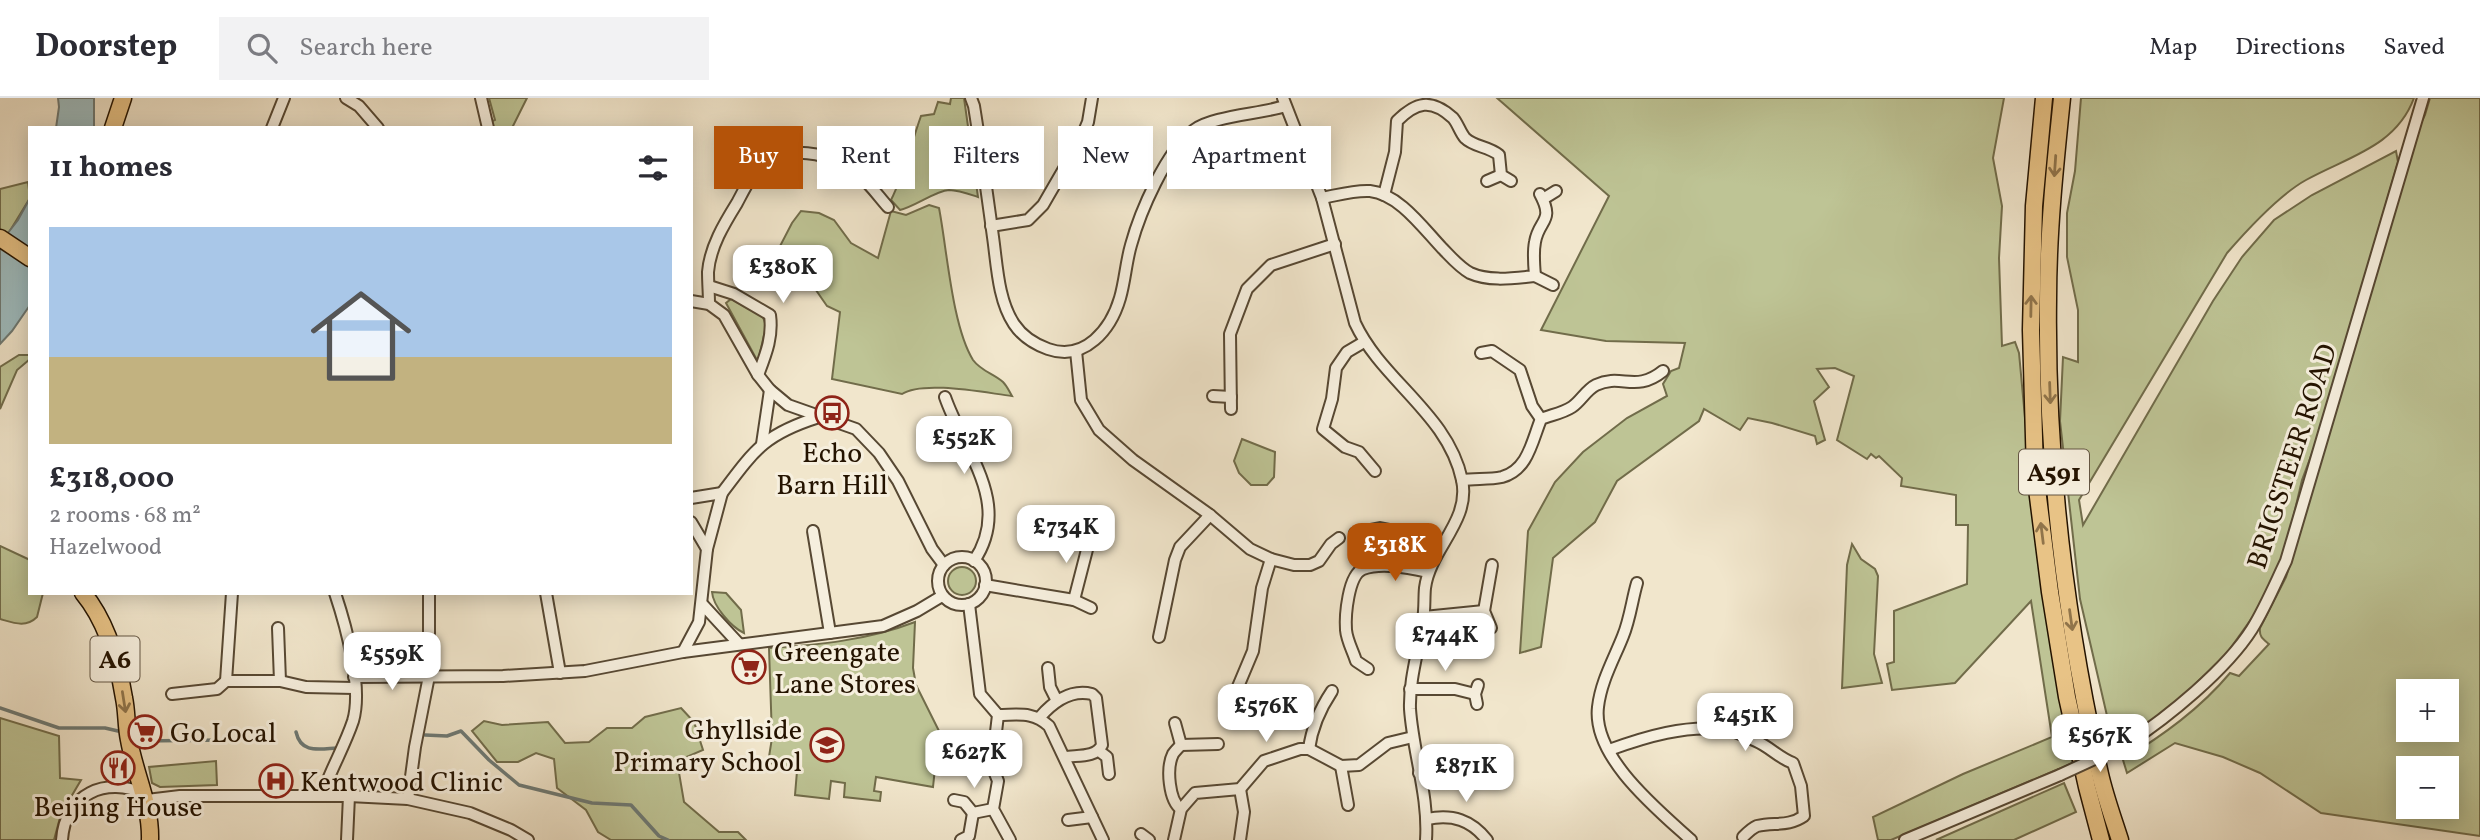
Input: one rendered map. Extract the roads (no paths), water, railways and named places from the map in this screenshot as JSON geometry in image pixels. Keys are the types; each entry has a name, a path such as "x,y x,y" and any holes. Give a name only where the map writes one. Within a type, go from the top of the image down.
{"highway":[{"name":"A591","path":"2044,98 2034,206 2031,330 2035,472 2067,697 2101,840"},
{"name":"A591","path":"2062,98 2055,165 2048,299 2054,474 2072,627 2100,776 2120,840"},
{"path":"113,126 118,101"},
{"path":"1,239 28,257"},
{"name":"A6","path":"84,595 101,619 111,646 124,698 128,737 146,797 150,840"}],"street":[{"path":"273,126 284,98"},
{"path":"346,98 362,102 377,126"},
{"path":"481,98 488,126"},
{"path":"971,98 1006,310 1024,336 1056,351 1076,351 1091,344 1109,324 1121,297 1131,246 1140,220 1163,170 1193,130 1208,122 1264,113 1284,102 1322,198 1355,323 1364,342 1423,407 1452,455 1462,480 1459,517 1428,572 1424,617 1410,689 1413,737 1427,819 1426,840"},
{"path":"991,226 1028,220 1043,205 1080,142 1088,122 1092,98"},
{"name":"BRIGSTEER ROAD","path":"1905,840 2127,744 2163,720 2238,648 2252,628 2286,561 2423,98"},
{"path":"1384,195 1395,152 1397,121 1419,101 1444,112 1454,119 1464,137 1476,145 1490,148 1499,155 1501,175"},
{"path":"709,304 708,271 713,250 725,222 752,176 767,160 796,152 839,161 859,174 888,207"},
{"path":"1487,181 1501,175"},
{"path":"1501,175 1511,181"},
{"path":"1322,198 1371,191 1384,195 1403,208 1469,272 1501,279 1535,276 1553,285"},
{"path":"1535,276 1534,244 1547,216 1541,196 1556,191"},
{"path":"1231,409 1230,334 1247,289 1271,265 1335,244"},
{"path":"709,286 734,293 770,315 770,343 758,375"},
{"path":"693,301 709,304 724,315 758,375 770,390 788,405 856,429 879,453 898,481 932,549 944,565"},
{"path":"1313,437 1323,429 1332,399 1336,368 1347,352 1364,342"},
{"path":"1076,351 1081,400 1099,430 1133,460 1210,515 1250,549 1271,559 1294,565 1310,565 1319,561 1325,550 1339,538"},
{"path":"1481,352 1492,351 1520,370 1532,406 1541,419"},
{"path":"1462,480 1500,478 1515,472 1525,460 1541,419 1569,409 1595,385 1612,380 1634,383 1653,379 1663,371"},
{"path":"762,444 770,390"},
{"path":"1213,396 1231,397"},
{"path":"945,397 953,421 985,483 990,516 986,536 974,561"},
{"path":"683,652 699,622 703,605 707,549 722,494 762,444 787,428 819,417"},
{"path":"1323,429 1345,447 1359,452 1375,471"},
{"path":"693,498 722,494"},
{"path":"1159,637 1180,547 1210,515"},
{"path":"693,525 707,549"},
{"path":"1355,533 1380,528 1390,530 1398,547 1401,567"},
{"path":"813,531 830,633"},
{"path":"1074,600 1090,538"},
{"path":"960,558 974,561 983,571 985,585 980,597 969,604 954,604 942,596 938,582 944,565 960,558"},
{"path":"1232,701 1253,651 1262,588 1271,559"},
{"path":"1491,628 1484,611 1492,565"},
{"path":"1368,669 1356,661 1346,629 1348,599 1354,576 1360,569 1401,567 1428,572"},
{"path":"1637,583 1624,633 1606,675 1597,709 1599,724 1609,750 1629,782 1691,840"},
{"path":"985,585 1074,600 1091,608"},
{"path":"226,681 232,595"},
{"path":"327,782 355,712 348,632 336,595"},
{"path":"408,799 429,676 429,595"},
{"path":"546,595 560,673"},
{"path":"172,694 217,689 226,681 280,681 306,687 429,676 585,671 683,652 883,626 942,596"},
{"path":"969,604 980,694 998,715 992,766 998,781 993,809 1010,840"},
{"path":"703,605 739,644"},
{"path":"1424,617 1484,611"},
{"path":"278,628 280,681"},
{"path":"1048,668 1050,687 1056,701"},
{"path":"1410,689 1455,689 1476,694"},
{"path":"1309,748 1319,710 1332,691"},
{"path":"1040,718 1056,701 1078,693 1092,694 1096,698 1102,745 1099,751 1065,757"},
{"path":"998,715 1028,715 1040,718 1049,726 1103,840"},
{"path":"1175,723 1181,745"},
{"path":"1609,750 1654,736 1692,729 1727,730 1760,742 1785,760 1794,763 1801,786 1804,816 1788,824 1755,827 1743,836"},
{"path":"1174,840 1181,809 1195,793 1240,789 1264,761 1309,748 1341,766 1359,765 1388,743 1413,737"},
{"path":"1181,809 1175,803 1170,772 1173,754 1181,745 1218,744"},
{"path":"1099,751 1107,757 1109,774"},
{"path":"1419,773 1476,759"},
{"path":"1341,766 1348,805"},
{"path":"116,786 136,768"},
{"path":"62,840 70,814 80,799 90,792 126,786 146,797 349,796 408,799 470,813 528,840"},
{"path":"1240,789 1244,812 1240,840"},
{"path":"347,840 349,796"},
{"path":"954,800 964,802 973,813 969,836 961,840"},
{"path":"973,813 993,809"},
{"path":"1068,820 1092,817"},
{"path":"1427,819 1458,817 1478,828 1487,840"}],"water":[{"path":"58,98 94,98 94,126 56,126"},
{"path":"28,202 28,308 0,344 0,243"}],"waterway":[{"path":"0,708 59,728 105,728 118,731"},
{"path":"425,735 447,736 461,731 489,760 519,785 592,803 631,805 659,836 668,840"},
{"path":"296,732 298,739 306,747 337,748"},
{"path":"140,741 225,740"}],"place":[{"name":"Echo Barn Hill","path":"832,413"},
{"name":"Greengate Lane Stores","path":"749,667"},
{"name":"Go Local","path":"145,732"},
{"name":"Ghyllside Primary School","path":"827,745"},
{"name":"Beijing House","path":"118,768"},
{"name":"Kentwood Clinic","path":"276,781"}]}
